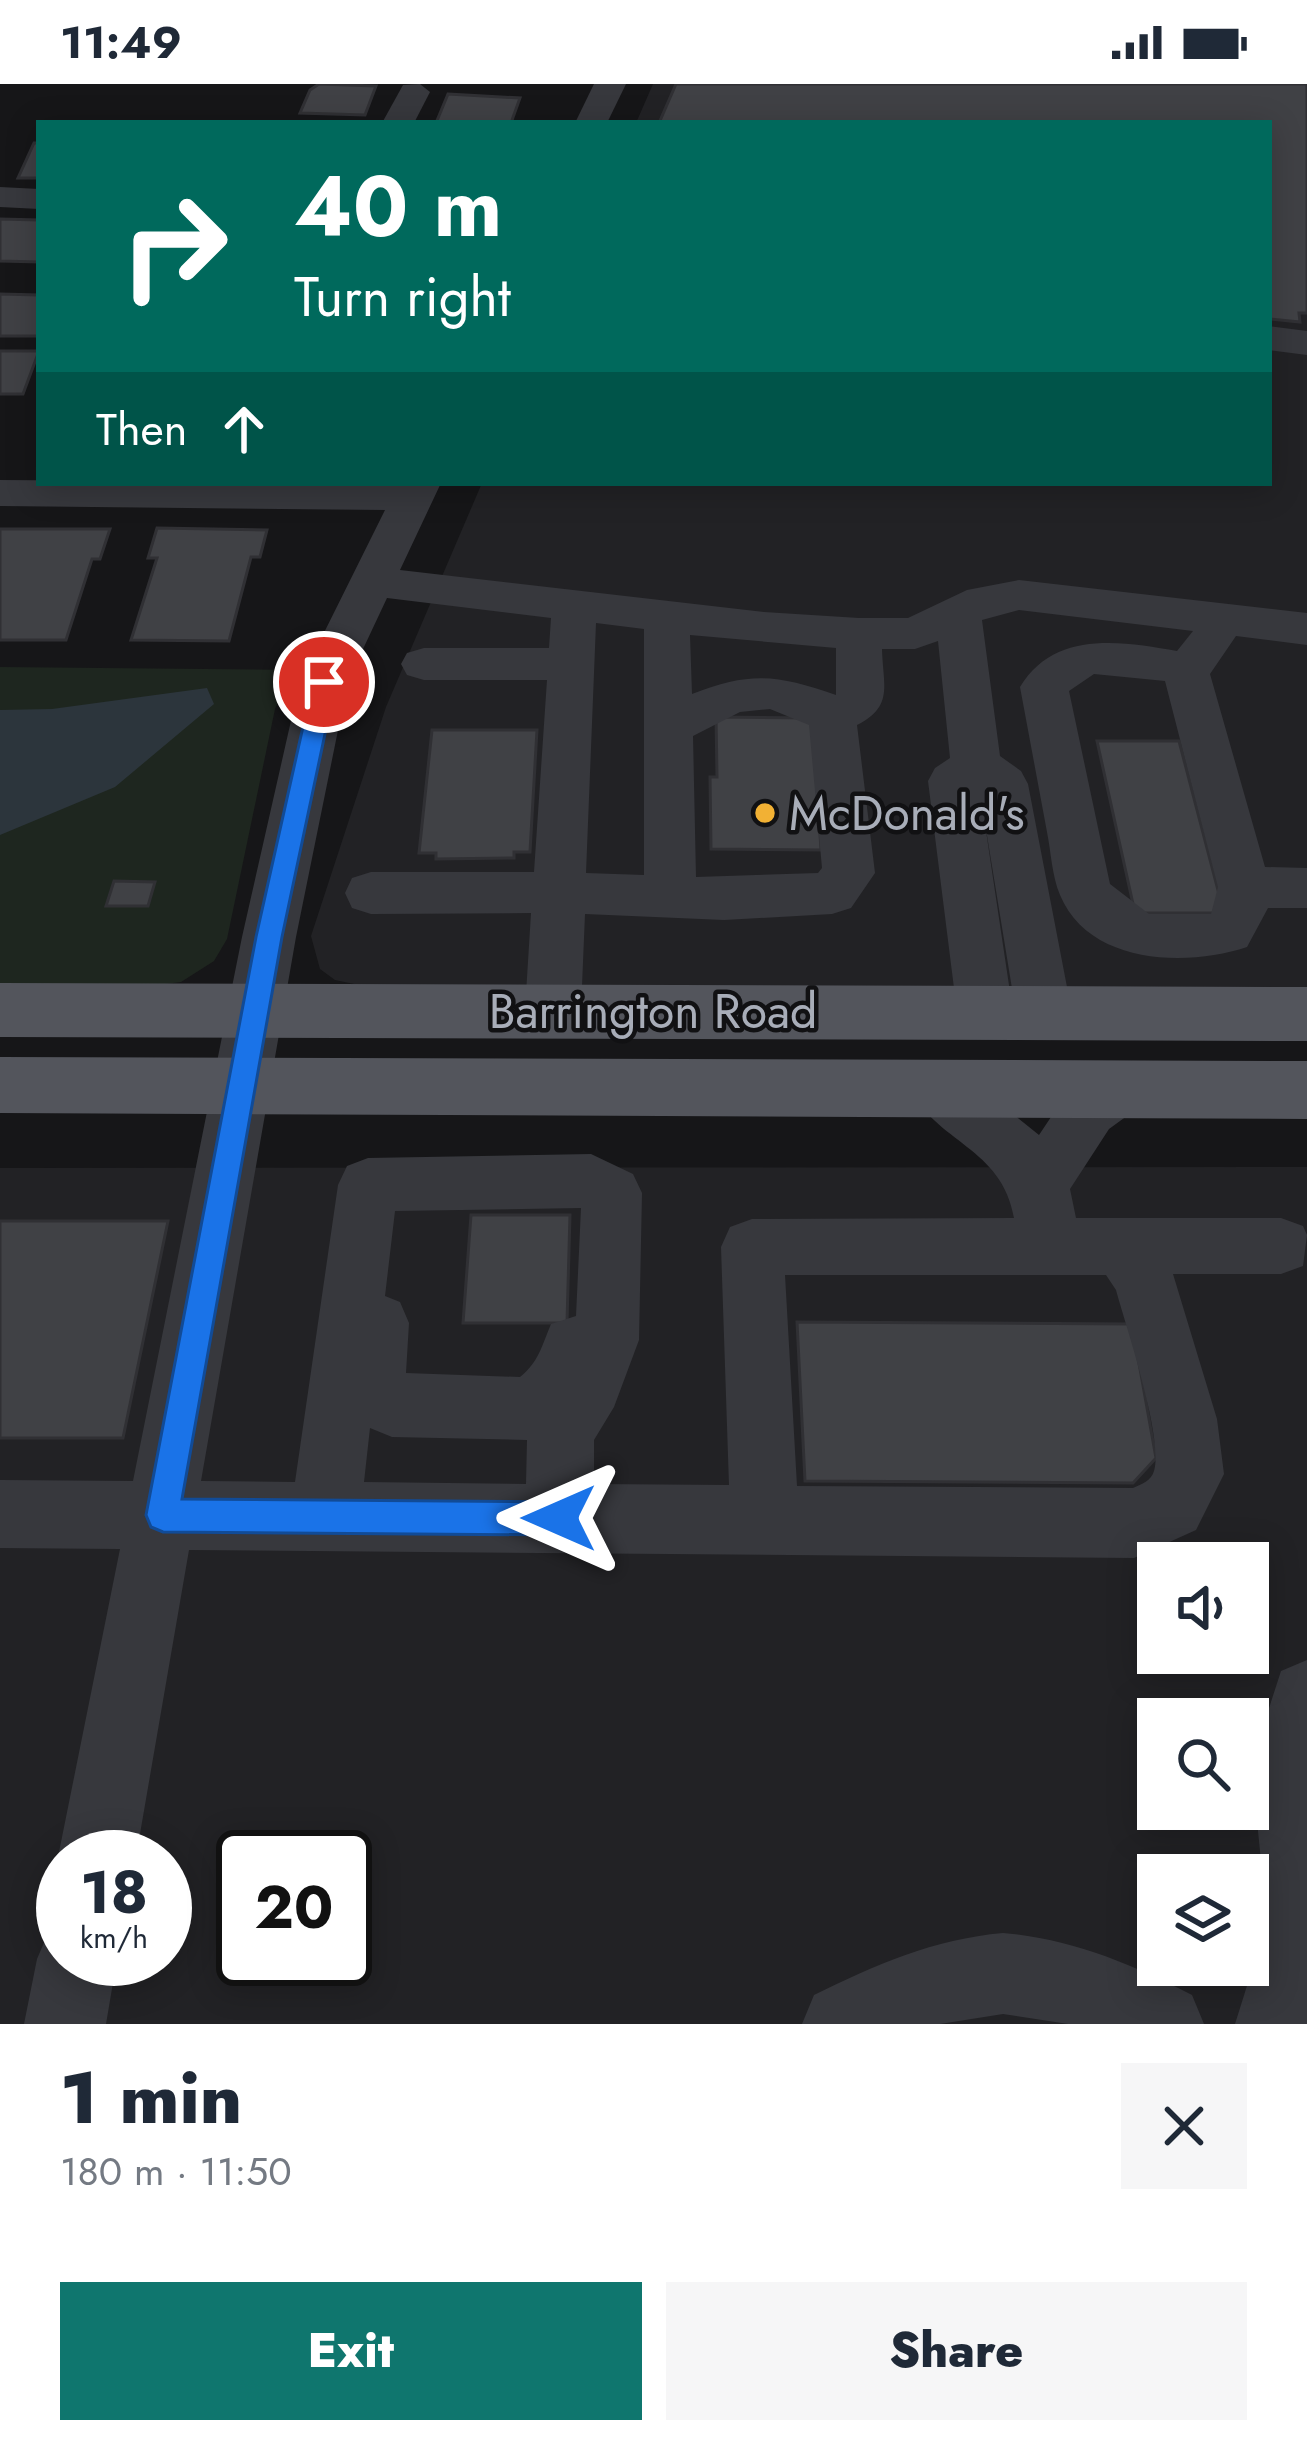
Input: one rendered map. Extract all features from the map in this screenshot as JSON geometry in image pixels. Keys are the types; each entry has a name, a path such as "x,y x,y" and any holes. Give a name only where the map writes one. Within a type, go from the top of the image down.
{"main road":[{"name":"Barrington Road","path":"0,1010 1307,1014"},
{"name":"Barrington Road","path":"0,1085 1307,1090"}],"street":[{"path":"592,120 610,84"},
{"path":"400,120 414,92"},
{"path":"0,197 36,199"},
{"path":"1272,338 1307,343"},
{"path":"0,493 416,490 324,682 255,1012 102,1830"},
{"path":"374,582 859,634 916,633 983,602 1019,595 1222,618 1302,642"},
{"path":"553,1010 574,606"},
{"path":"958,612 976,765 1003,784 1014,1012"},
{"path":"667,617 670,897"},
{"path":"1185,669 1244,886 1240,916 1228,932 1205,937 1130,931 1104,918 1084,892 1044,687 1064,665 1104,656 1185,669 1199,658 1222,618"},
{"path":"832,717 860,703 859,634"},
{"path":"424,664 572,664"},
{"path":"371,893 799,898 832,893 849,873 832,717 806,698 733,694 699,708 668,729"},
{"path":"1244,886 1307,888"},
{"path":"938,1087 1013,1147 1040,1184 1050,1246"},
{"path":"1040,1184 1088,1111 1122,1088"},
{"path":"326,1517 368,1185 583,1180 599,1182 612,1192 607,1340 591,1385 561,1433 559,1518"},
{"path":"356,1277 380,1294 371,1382 392,1406 525,1409 545,1401 572,1362 583,1180"},
{"path":"0,1514 1134,1523 1172,1505 1190,1474 1184,1419 1144,1280 1122,1246"},
{"path":"764,1520 752,1247 1281,1246"},
{"path":"336,1433 561,1433"},
{"path":"1276,2024 1307,1922 1297,1831 1298,1733 1307,1697"},
{"path":"843,2024 898,1994 999,1970 1074,1980 1163,2024"},
{"path":"65,2024 72,1986"}],"shaded area":[{"path":"653,84 1307,84 1307,989 373,988 335,980 320,969 311,936 386,707 481,486 1272,486 1272,120 637,120"},
{"path":"0,667 293,670 275,709 227,939 214,961 181,982 159,985 0,985"},
{"path":"207,688 214,704 115,787 0,835 0,710 52,709"},
{"path":"1307,1167 1307,2024 0,2024 0,1168"}],"building":[{"path":"319,84 376,86 365,115 300,113 310,90"},
{"path":"676,84 1307,84 1307,313 1299,313 1300,322 1272,319 1272,120 660,120"},
{"path":"448,94 520,98 512,120 437,120"},
{"path":"34,143 36,143 36,178 18,178"},
{"path":"0,219 36,220 36,262 0,261"},
{"path":"0,294 36,295 36,336 0,336"},
{"path":"0,351 36,351 23,394 0,394"},
{"path":"157,528 267,530 260,557 251,557 229,641 131,640 157,558 148,558"},
{"path":"0,529 110,529 100,559 92,559 66,640 0,640"},
{"name":"McDonald's","path":"716,717 813,718 821,850 711,849 710,777 717,777"},
{"path":"432,730 537,730 530,852 514,852 514,858 436,859 436,853 419,853"},
{"path":"1097,741 1179,741 1224,913 1135,913"},
{"path":"114,881 155,882 148,906 106,906"},
{"path":"471,1215 570,1215 567,1323 463,1323"},
{"path":"0,1221 168,1221 123,1438 0,1438"},
{"path":"797,1322 1132,1324 1156,1458 1133,1483 805,1481"}],"place":[{"name":"McDonald's","path":"765,813"}],"route":[{"path":"324,682 269,937 163,1515 559,1518"}]}
